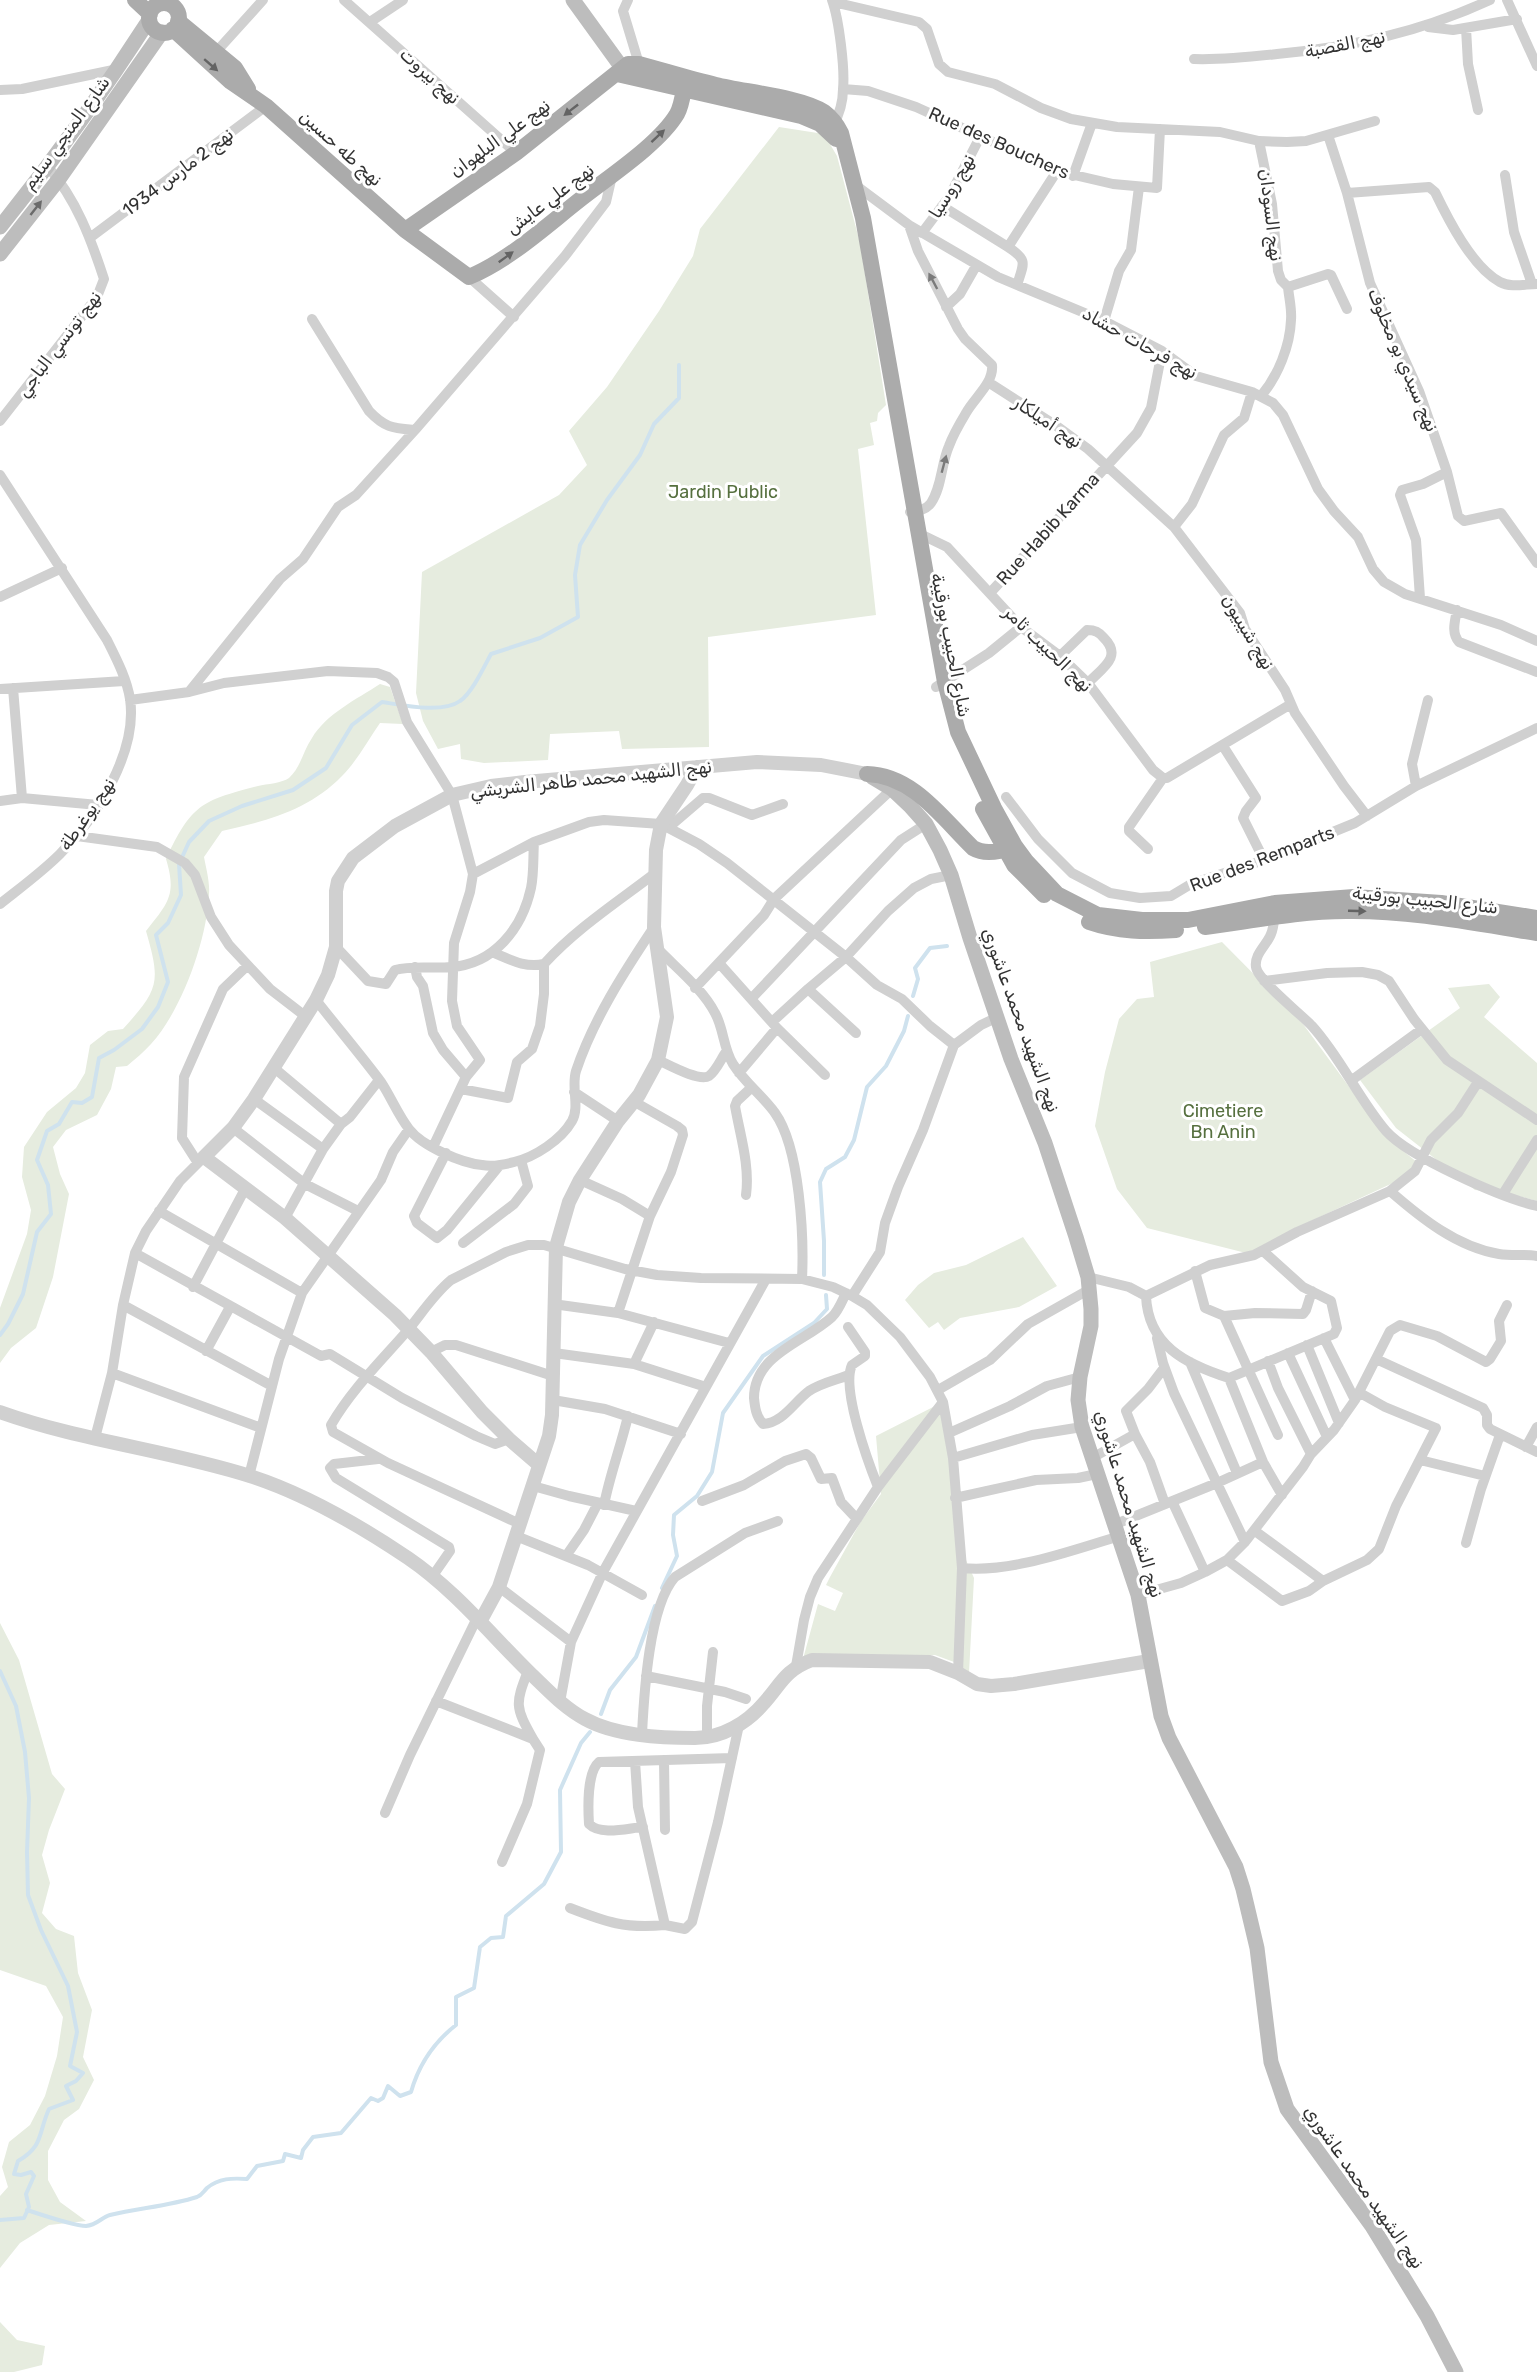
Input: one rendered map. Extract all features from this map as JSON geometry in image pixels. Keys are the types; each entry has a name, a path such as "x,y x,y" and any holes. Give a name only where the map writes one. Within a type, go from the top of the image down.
{"main road":[{"path":"135,0 152,9 171,4 178,15 171,28 156,30 152,9"},
{"path":"573,0 627,70 684,83 832,126"},
{"name":"شارع المنجي سليم","path":"0,254 118,69 152,9"},
{"name":"شارع المنجي سليم","path":"0,227 53,173 171,28"},
{"name":"نهج طه حسين","path":"171,28 216,52 235,69 252,95"},
{"name":"نهج طه حسين","path":"171,28 231,82 266,106 405,230"},
{"name":"نهج علي البلهوان","path":"405,230 516,153 627,70"},
{"name":"نهج علي عايش","path":"470,277 497,263 612,176 666,128 681,105 684,83"},
{"name":"شارع الحبيب بورقيبة","path":"832,126 852,185 912,512 949,735 984,812 1010,848 1025,877 1052,901 1090,922 1111,929 1141,932 1190,929 1354,897 1441,903 1537,918"},
{"path":"405,230 470,277"},
{"path":"867,774 891,777 910,789 935,808 973,848 980,852 1010,848"},
{"name":"نهج الشهيد محمد عاشوري","path":"867,774 892,789 926,824 951,875 1011,1059 1045,1143 1089,1283 1091,1326 1080,1377 1078,1400 1082,1427 1138,1595 1161,1716 1169,1738 1236,1867 1243,1889 1257,1948 1271,2062 1287,2109 1372,2226 1422,2307 1456,2372"},
{"name":"شارع الحبيب بورقيبة","path":"1275,911 1384,912 1537,933"}],"street":[{"path":"216,52 264,0"},
{"name":"نهج بيروت","path":"344,0 516,153"},
{"path":"370,22 403,0"},
{"path":"616,0 626,5 627,70"},
{"name":"نهج القصبة","path":"1194,59 1246,58 1347,46 1424,26 1490,0"},
{"path":"1507,0 1537,66"},
{"path":"832,126 843,89 837,20 833,1 919,22 927,29 939,64 948,72 995,84 1041,108 1071,119 1125,128 1220,132 1259,141 1306,141 1375,121"},
{"path":"1424,26 1453,30 1517,19"},
{"path":"1466,28 1467,64 1478,110"},
{"path":"0,90 22,89 118,69"},
{"name":"Rue des Bouchers","path":"843,89 868,91 922,109 1057,171 1073,176 1139,187 1158,188 1160,129"},
{"name":"نهج 2 مارس 1934","path":"91,237 266,106"},
{"path":"1073,176 1092,123"},
{"name":"نهج سيدي بو مخلوف","path":"1328,135 1347,193 1370,283 1419,391 1447,472 1460,519 1464,521 1501,513 1537,563"},
{"name":"نهج روسيا","path":"922,233 953,191 980,137"},
{"name":"نهج السودان","path":"1174,527 1192,504 1224,435 1244,418 1257,394 1275,376 1288,339 1291,322 1288,287 1281,280 1278,271 1271,197 1259,141"},
{"path":"1008,247 1057,171"},
{"name":"نهج تونسي الباجي","path":"0,421 100,292 104,279 91,237 53,173"},
{"path":"189,692 280,579 303,559 338,507 356,495 566,256 610,194 612,176"},
{"path":"1347,193 1429,187 1435,192 1470,252 1484,269 1500,282 1510,285 1534,284 1514,232 1505,176"},
{"name":"نهج فرحات حشاد","path":"852,185 909,225 976,266 1104,321 1162,351 1196,376 1257,394 1279,407 1318,489 1358,537 1373,569 1390,587 1501,625 1537,641"},
{"path":"1104,321 1119,271 1131,250 1139,187"},
{"path":"942,206 1023,258 1024,262 1017,285"},
{"path":"909,225 918,251 946,307 965,339 992,365 993,370 949,446 934,498 927,508 912,512"},
{"path":"946,307 960,294 976,266"},
{"path":"1288,287 1331,275 1347,309"},
{"path":"470,277 514,317"},
{"path":"312,320 369,411 380,423 390,428 415,430"},
{"name":"Rue Habib Karma","path":"990,593 1137,433 1151,408 1162,351"},
{"name":"نهج أميلكار","path":"988,382 1064,431 1106,465"},
{"name":"نهج شيبيون","path":"1106,465 1174,527 1240,613 1245,629 1285,690 1291,704 1344,786 1367,816"},
{"path":"1420,598 1416,540 1400,495 1402,490 1423,484 1447,472"},
{"name":"نهج يوغرطة","path":"0,474 107,640 130,700 130,725 125,748 115,776 98,806 77,836 45,868 0,904"},
{"name":"نهج الحبيب ثامر","path":"915,532 947,547 1021,627 1060,656 1088,683 1152,770 1163,778"},
{"path":"0,597 62,568"},
{"path":"1457,610 1454,630 1459,642 1537,672"},
{"path":"941,684 989,653 1021,627"},
{"path":"1060,656 1087,630 1099,633 1110,644 1113,653 1111,659 1088,683"},
{"path":"1521,634 1537,630"},
{"path":"130,700 189,692 224,683 328,671 377,673 388,677 398,691 407,722 452,795 473,874 470,892 456,933 452,968 452,1001 457,1026 480,1060 466,1077 432,1147"},
{"path":"0,689 124,681"},
{"path":"13,687 22,798"},
{"path":"1416,786 1412,764 1428,700"},
{"path":"1148,849 1129,831 1129,827 1163,778 1167,778 1291,704"},
{"name":"Rue des Remparts","path":"1006,796 1023,820 1061,864 1087,882 1110,893 1140,898 1171,896 1191,884 1264,860 1367,816 1416,786 1537,728"},
{"path":"1222,746 1255,793 1256,802 1246,811 1243,818 1264,860"},
{"name":"نهج الشهيد محمد طاهر الشريشي","path":"201,1160 233,1128 255,1099 316,1000 328,975 336,947 338,881 353,858 394,826 452,795 491,786 697,767 792,762 867,774"},
{"path":"385,1814 436,1701 478,1620 499,1587 549,1436 553,1400 553,1304 556,1247 569,1202 580,1180 650,1077 658,1060 667,1017 654,927 654,874 668,811 697,767"},
{"path":"687,785 703,798"},
{"path":"695,988 764,915 774,899 892,789"},
{"path":"0,801 22,798 98,806"},
{"path":"665,826 703,798 709,798 752,815 783,804"},
{"path":"473,874 534,842 589,822 604,820 665,826 699,844 774,899 877,985 902,999 954,1045"},
{"path":"752,998 901,840 926,824"},
{"path":"77,836 157,847 185,863 195,875 211,917 229,945 270,989 305,1016"},
{"path":"336,947 360,975 373,984 386,984 395,969 452,968 494,952 511,934 526,903 532,877 534,842"},
{"path":"494,952 523,965 544,964 561,945 588,922 654,874"},
{"path":"739,1073 775,1025 808,989 846,957 888,911 914,888 931,879 951,875"},
{"path":"1275,911 1272,932 1256,962 1256,969 1264,981 1317,1031 1392,1137 1421,1157 1503,1194 1537,1206"},
{"path":"316,1000 379,1080 410,1130 432,1147 446,1153 482,1165 499,1166 521,1160 539,1151 567,1128 574,1115 575,1074 584,1048 627,969 654,927"},
{"path":"656,948 695,988 716,1015 726,1052 739,1073 775,1113 788,1143 802,1217 802,1279"},
{"path":"719,963 775,1025 825,1075"},
{"path":"461,1089 508,1098 517,1062 532,1049 540,1026 544,993 544,964"},
{"path":"247,966 223,989 198,1050 185,1071 182,1138 201,1160 285,1218 409,1329 509,1439 539,1465"},
{"path":"415,967 417,977 423,986 433,1033 443,1050 466,1077"},
{"path":"1264,981 1327,973 1362,972 1378,975 1389,981 1422,1029 1447,1060 1537,1120"},
{"path":"808,989 856,1032"},
{"path":"849,1375 816,1388 775,1421 763,1424 758,1418 754,1407 754,1388 763,1367 833,1316 880,1252 885,1223 923,1130 954,1045 981,1025 998,1017"},
{"path":"1352,1080 1422,1029"},
{"path":"658,1060 702,1078 708,1076 726,1052"},
{"path":"273,1067 341,1124"},
{"path":"285,1218 323,1149 379,1080"},
{"path":"1146,1296 1195,1271 1221,1261 1254,1255 1297,1232 1389,1191 1415,1171 1431,1140 1458,1113 1478,1082"},
{"path":"746,1195 744,1151 735,1106 737,1101 752,1088"},
{"path":"574,1092 618,1121"},
{"path":"255,1099 323,1149"},
{"path":"618,1313 650,1216 671,1172 683,1135 682,1130 677,1126 633,1101"},
{"path":"233,1128 305,1184 358,1211"},
{"path":"249,1476 286,1337 302,1293 381,1180 393,1152 410,1130"},
{"path":"1503,1194 1537,1140"},
{"path":"446,1153 414,1216 417,1223 436,1237 447,1230 499,1166"},
{"path":"95,1438 112,1373 123,1305 135,1253 159,1211 180,1181 201,1160"},
{"path":"463,1243 514,1204 528,1186 521,1160"},
{"path":"580,1180 622,1199 650,1216"},
{"path":"193,1287 245,1189"},
{"path":"1389,1191 1428,1222 1465,1243 1501,1254 1537,1256"},
{"path":"159,1211 302,1293"},
{"path":"642,1595 603,1572 566,1556 355,1447 331,1430 336,1416 365,1376 409,1329 443,1286 450,1280 506,1252 528,1245 556,1247 632,1271 700,1278 802,1279 849,1294 867,1305 900,1337 938,1390 943,1402 953,1458 962,1568 958,1673"},
{"path":"1228,1378 1334,1334 1337,1323 1330,1301 1304,1287 1263,1251"},
{"path":"135,1253 323,1357 330,1354 402,1398 476,1436 495,1444 509,1439"},
{"path":"1195,1271 1205,1308 1224,1316 1254,1313 1303,1314 1312,1291"},
{"path":"560,1702 571,1642 603,1572 766,1279"},
{"path":"938,1390 990,1360 1028,1324 1089,1283 1129,1287 1146,1296"},
{"path":"1146,1296 1147,1313 1155,1332 1164,1368 1245,1542"},
{"path":"553,1304 618,1313 729,1343"},
{"path":"123,1305 272,1386"},
{"path":"1138,1595 1181,1583 1205,1572 1227,1560 1245,1542 1311,1454 1339,1423 1357,1396 1390,1331 1400,1325 1437,1336 1488,1361 1501,1341 1499,1322 1507,1305"},
{"path":"206,1351 230,1307"},
{"path":"1224,1316 1278,1435"},
{"path":"634,1364 654,1322"},
{"path":"848,1327 866,1354 852,1365 849,1375 854,1410 866,1456 878,1486"},
{"path":"1155,1332 1168,1349 1228,1378 1263,1462 1282,1495"},
{"path":"1227,1560 1282,1601 1297,1597 1323,1581 1367,1560 1379,1549 1396,1506 1436,1428 1357,1396 1324,1338"},
{"path":"431,1352 445,1345 456,1345 553,1376"},
{"path":"1307,1345 1339,1423"},
{"path":"554,1353 634,1364 706,1387"},
{"path":"1288,1353 1327,1437"},
{"path":"1376,1359 1483,1408 1487,1415 1486,1425 1500,1435 1537,1452"},
{"path":"1268,1361 1278,1388 1311,1454"},
{"path":"1191,1362 1238,1473"},
{"path":"1164,1368 1144,1394 1126,1411 1168,1503 1205,1572"},
{"path":"112,1373 261,1428"},
{"path":"949,1433 1010,1406 1047,1386 1080,1377"},
{"path":"553,1400 605,1409 681,1434"},
{"path":"796,1666 810,1598 818,1578 878,1486 943,1402"},
{"path":"0,1412 249,1476 297,1494 408,1559 432,1577 452,1593 560,1702 586,1720 610,1729 697,1738 728,1731 739,1725 765,1703 778,1683 796,1666 812,1660 930,1662 958,1673 977,1684 991,1686 1149,1661"},
{"path":"566,1556 601,1504 628,1416"},
{"path":"953,1458 1032,1435 1082,1427"},
{"path":"1526,1447 1537,1427"},
{"path":"1092,1458 1135,1434"},
{"path":"1466,1543 1485,1476 1500,1435"},
{"path":"702,1501 744,1485 785,1461 806,1454 811,1458 819,1477 832,1478 841,1502 857,1520"},
{"path":"378,1458 334,1464 330,1468 336,1478 449,1547 450,1551 432,1577"},
{"path":"1420,1460 1485,1476"},
{"path":"962,1568 992,1568 1118,1530 1168,1503 1263,1462"},
{"path":"956,1498 1036,1480 1078,1478 1097,1474"},
{"path":"533,1486 636,1511"},
{"path":"642,1734 646,1676 661,1601 670,1584 675,1577 745,1533 778,1521"},
{"path":"1255,1531 1323,1581"},
{"path":"499,1587 571,1642"},
{"path":"707,1737 708,1689 713,1652"},
{"path":"502,1862 527,1804 540,1750 525,1724 517,1703 528,1671"},
{"path":"646,1676 725,1692 746,1699"},
{"path":"436,1701 533,1738"},
{"path":"570,1908 616,1925 632,1927 665,1925 685,1929 690,1926 718,1822 739,1725"},
{"path":"643,1827 616,1830 597,1829 589,1824 590,1782 595,1765 599,1762 732,1758"},
{"path":"664,1760 665,1830"},
{"path":"635,1761 638,1807 665,1925"}],"green space":[{"name":"Jardin Public","path":"779,127 824,134 837,156 860,243 886,405 878,413 877,421 870,423 874,445 858,449 876,615 708,637 709,747 622,749 619,731 550,734 548,760 484,763 461,759 460,744 438,749 423,721 416,693 422,572 559,495 587,465 569,431 607,387 659,311 693,256 700,229"},
{"path":"380,684 390,687 403,724 380,723 353,764 316,798 286,813 222,831 204,857 209,889 207,912 191,974 173,1013 151,1044 127,1066 116,1067 111,1089 97,1115 66,1130 53,1147 60,1174 69,1194 53,1277 36,1328 11,1348 0,1363 0,1308 27,1234 31,1210 22,1177 24,1147 47,1112 76,1088 85,1073 90,1045 108,1031 123,1029 150,994 155,974 146,931 168,898 171,882 166,859 183,826 200,807 211,801 289,778 318,729 343,708"},
{"name":"Cimetiere Bn Anin","path":"1222,942 1303,1024 1386,1137 1418,1163 1395,1182 1298,1227 1265,1246 1246,1253 1147,1228 1117,1189 1095,1126 1105,1072 1119,1019 1137,999 1154,997 1150,962"},
{"path":"1489,984 1500,997 1484,1017 1537,1063 1537,1201 1507,1193 1475,1190 1396,1128 1360,1080 1460,1008 1448,988"},
{"path":"1023,1237 1057,1286 1019,1307 960,1318 944,1330 938,1322 929,1328 905,1300 918,1285 934,1273 966,1265"},
{"path":"939,1404 951,1435 961,1549 974,1578 969,1673 954,1662 935,1655 803,1659 818,1604 835,1611 843,1593 826,1585 861,1521 881,1494 876,1436"},
{"path":"0,1623 19,1660 52,1774 65,1789 42,1855 50,1883 42,1913 56,1929 74,1936 78,1973 92,2010 83,2057 94,2080 79,2109 64,2120 48,2151 48,2180 60,2202 86,2221 49,2225 20,2243 0,2268 0,2196 8,2187 2,2167 9,2142 30,2125 45,2096 57,2056 63,2017 46,1986 0,1970"},
{"path":"0,2322 17,2340 45,2346 42,2365 14,2372 0,2372"}],"waterway":[{"path":"0,1335 23,1294 37,1232 51,1214 48,1185 37,1160 47,1131 59,1124 72,1102 82,1103 92,1097 99,1058 142,1029 158,1007 168,982 156,935 168,923 181,895 179,864 189,842 209,821 242,806 293,790 326,768 352,725 382,702 422,708 452,705 469,692 491,654 540,638 578,617 575,575 580,545 607,500 640,455 654,424 679,398 679,365"},
{"path":"913,996 918,979 915,968 930,948 947,946"},
{"path":"824,1275 820,1182 826,1169 845,1157 854,1140 867,1087 886,1066 904,1031 908,1016"},
{"path":"662,1588 677,1556 673,1535 674,1515 697,1496 712,1472 723,1413 763,1356 814,1323 827,1309 826,1295"},
{"path":"601,1714 610,1690 636,1657 655,1606"},
{"path":"0,1671 16,1706 25,1752 29,1798 28,1895 41,1930 68,1986 77,2032 70,2066 83,2073 76,2081 66,2086 73,2100 49,2109 36,2144 18,2161 14,2174 21,2175 31,2172 34,2176 26,2194 29,2207 24,2218 0,2220"},
{"path":"27,2210 86,2226 110,2215 197,2197 221,2180 247,2179 257,2166 283,2161 285,2154 301,2158 303,2150 313,2137 341,2133 371,2098 378,2101 383,2098 388,2086 400,2096 411,2092 418,2072 428,2055 440,2039 456,2025 456,1997 474,1988 480,1947 491,1938 503,1937 506,1916 544,1884 561,1852 560,1790 581,1743 590,1732"}]}
